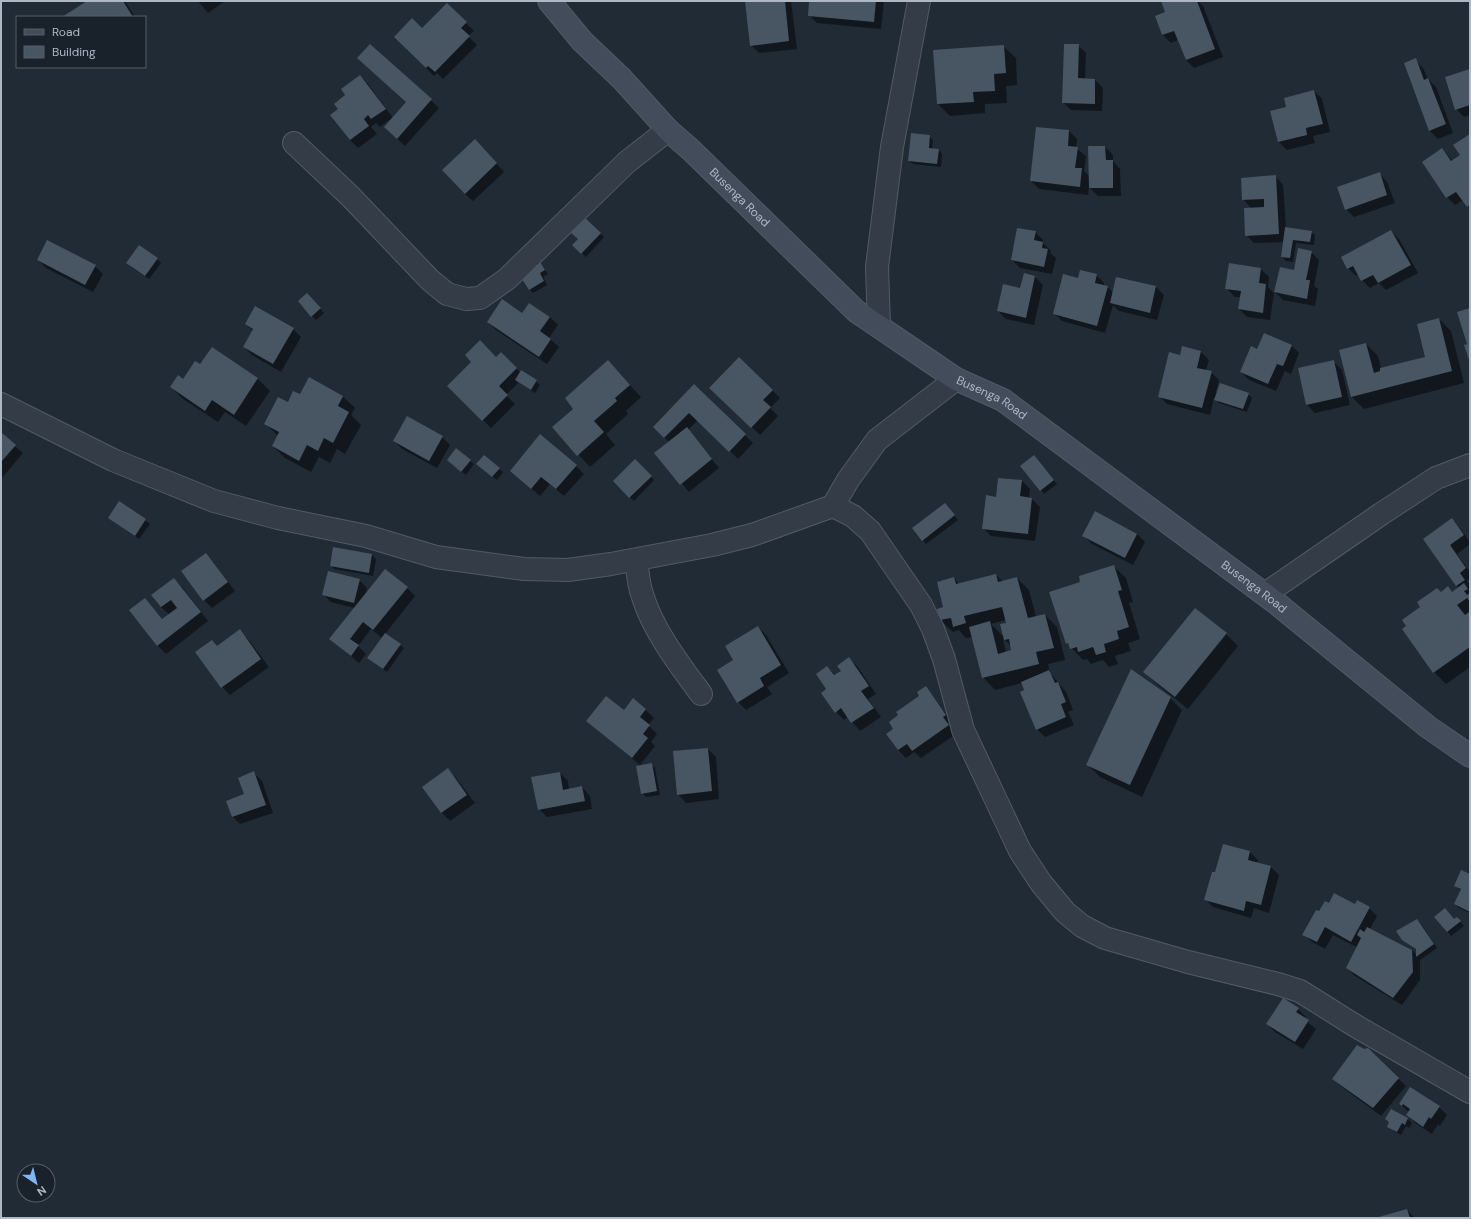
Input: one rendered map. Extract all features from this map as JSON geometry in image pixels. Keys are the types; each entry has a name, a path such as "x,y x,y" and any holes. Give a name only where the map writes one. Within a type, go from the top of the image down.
{"street":[{"name":"Busenga Road","path":"549,1 582,41 622,79 668,130 691,150 856,311 956,379 1003,400 1265,594 1428,727 1470,756"},
{"path":"879,326 876,267 892,147 919,1"},
{"path":"294,143 351,197 430,280 447,294 466,299 480,298 507,279 628,162 668,130"},
{"path":"1,404 113,460 214,501 278,518 366,536 436,556 524,569 568,570 636,560 712,545 752,535 833,506 848,480 877,440 956,379"},
{"path":"1265,594 1436,478 1470,465"},
{"path":"833,506 853,516 870,531 921,605 933,629 944,659 963,730 1020,851 1041,883 1065,912 1082,926 1105,938 1188,962 1278,984 1300,991 1354,1025 1470,1092"},
{"path":"636,560 641,593 652,618 674,656 700,694"}],"building":[{"path":"87,1 123,1 132,16 64,16"},
{"path":"745,1 785,1 789,41 750,46"},
{"path":"809,1 876,1 874,22 808,16"},
{"path":"1161,1 1197,1 1215,49 1186,60 1174,31 1162,35 1155,16 1165,12"},
{"path":"447,3 467,22 461,28 470,36 435,72 428,66 426,68 394,37 412,18 422,28"},
{"path":"370,44 432,99 397,139 384,127 406,102 357,58"},
{"path":"1064,44 1079,44 1078,78 1095,79 1095,104 1062,103"},
{"path":"1004,45 1006,73 994,74 995,91 973,92 974,102 937,104 933,50"},
{"path":"1416,58 1424,80 1428,78 1446,124 1429,131 1404,63"},
{"path":"1470,69 1470,105 1455,110 1445,77"},
{"path":"360,75 386,109 371,119 368,115 364,119 369,126 350,140 330,115 338,109 334,104 345,95 341,89"},
{"path":"1314,90 1323,124 1306,128 1307,135 1278,142 1270,111 1286,107 1284,98"},
{"path":"1036,127 1069,130 1068,146 1078,147 1075,168 1082,168 1080,187 1030,181"},
{"path":"911,133 930,135 929,148 939,149 937,164 908,161"},
{"path":"1470,134 1470,205 1467,207 1456,192 1446,198 1422,162 1442,148 1451,161 1460,155 1453,145"},
{"path":"475,139 497,163 465,194 442,170"},
{"path":"1088,146 1105,146 1106,160 1113,160 1113,188 1089,188"},
{"path":"1380,172 1387,195 1345,210 1337,187"},
{"path":"1276,175 1279,234 1245,236 1244,208 1264,207 1264,199 1242,200 1241,178"},
{"path":"584,217 601,233 581,254 572,245 578,239 570,232"},
{"path":"1285,227 1312,231 1310,242 1293,240 1290,258 1281,257"},
{"path":"1017,228 1036,231 1034,240 1043,242 1042,248 1048,249 1044,267 1011,260"},
{"path":"1391,230 1411,265 1378,283 1373,275 1361,281 1353,266 1347,269 1341,257"},
{"path":"47,240 96,265 85,285 37,260"},
{"path":"139,245 158,258 145,276 126,263"},
{"path":"1298,248 1312,251 1306,280 1310,280 1307,299 1274,292 1280,267 1294,270"},
{"path":"539,260 545,270 540,273 544,281 529,290 518,273"},
{"path":"1229,263 1261,268 1259,283 1266,284 1263,313 1238,309 1241,291 1225,289"},
{"path":"1080,270 1097,274 1095,283 1108,286 1097,326 1053,314 1063,274 1078,278"},
{"path":"1024,273 1035,276 1026,318 997,311 1003,284 1020,288"},
{"path":"1116,277 1156,286 1150,313 1110,303"},
{"path":"307,293 321,308 311,317 298,301"},
{"path":"502,299 522,313 529,303 550,317 540,331 551,339 539,357 487,322"},
{"path":"255,306 294,328 273,364 243,347 253,329 245,324"},
{"path":"1470,308 1470,363 1464,345 1467,344 1457,312"},
{"path":"1439,318 1452,371 1351,397 1339,350 1366,343 1374,373 1380,371 1380,368 1425,357 1417,324"},
{"path":"1264,333 1292,345 1283,366 1277,364 1268,384 1240,372 1251,346 1257,349"},
{"path":"480,340 496,357 501,352 517,368 499,386 508,395 482,421 447,386 471,362 465,355"},
{"path":"1182,346 1201,351 1197,368 1212,371 1202,408 1158,397 1169,352 1180,355"},
{"path":"212,347 258,378 234,415 212,400 205,411 170,387 178,375 183,379 195,361 200,364"},
{"path":"739,357 773,390 763,400 771,407 751,428 709,388"},
{"path":"608,360 630,385 615,398 617,401 594,421 604,432 577,456 552,427 573,409 565,398"},
{"path":"1334,360 1342,397 1306,405 1298,368"},
{"path":"521,370 537,380 531,390 515,380"},
{"path":"309,377 343,396 338,406 349,412 333,443 324,438 318,451 307,445 299,461 272,446 279,432 264,424 278,397 288,402 293,391 300,394"},
{"path":"1220,383 1249,393 1243,409 1214,400"},
{"path":"694,384 746,434 729,452 689,413 664,438 653,427"},
{"path":"407,416 443,436 429,461 393,441"},
{"path":"687,427 712,459 680,485 654,453"},
{"path":"1,432 16,445 1,462"},
{"path":"540,434 577,465 556,489 541,477 531,489 510,471"},
{"path":"456,448 471,460 461,472 447,460"},
{"path":"484,455 500,468 492,477 476,464"},
{"path":"1034,455 1054,480 1040,491 1020,466"},
{"path":"635,459 652,476 629,498 613,481"},
{"path":"998,478 1022,480 1020,496 1032,498 1028,534 982,529 986,495 996,497"},
{"path":"119,501 146,519 135,536 108,518"},
{"path":"945,503 955,515 922,541 912,528"},
{"path":"1095,511 1137,534 1125,558 1082,536"},
{"path":"1452,518 1464,535 1450,545 1466,568 1460,573 1465,580 1456,586 1423,539"},
{"path":"333,547 372,554 369,573 330,566"},
{"path":"206,553 228,582 203,601 181,571"},
{"path":"1114,565 1122,590 1118,591 1129,627 1117,631 1119,639 1104,644 1106,652 1096,655 1093,647 1078,652 1077,647 1070,649 1068,643 1066,644 1049,592 1080,582 1079,576"},
{"path":"385,569 408,587 373,630 363,622 350,639 359,645 351,656 329,639"},
{"path":"328,571 360,579 354,603 322,595"},
{"path":"996,574 998,582 1017,577 1028,618 1045,614 1054,648 1036,652 1039,664 982,678 969,627 990,621 998,654 1011,650 1009,639 1004,640 1000,624 1006,623 1002,607 964,616 966,623 953,627 951,618 940,620 937,609 943,607 937,582 954,577 956,584"},
{"path":"174,578 201,612 157,646 129,610 145,598 162,619 177,608 171,600 161,607 151,595"},
{"path":"1464,583 1468,589 1464,591 1467,595 1470,593 1470,602 1467,598 1457,605 1465,615 1469,612 1470,613 1470,647 1433,673 1402,629 1406,626 1402,620 1420,607 1417,602 1437,588 1441,592 1448,586 1452,592"},
{"path":"1195,608 1227,633 1175,697 1143,672"},
{"path":"758,626 781,665 760,678 764,686 737,703 717,670 733,660 725,646"},
{"path":"240,629 261,659 221,688 195,652 212,640 217,646"},
{"path":"385,633 401,644 383,669 367,658"},
{"path":"849,657 869,686 861,691 874,708 851,723 841,708 835,713 821,693 826,689 816,674 827,666 834,675 841,671 837,666"},
{"path":"1131,669 1171,697 1130,785 1086,765"},
{"path":"1049,670 1055,683 1058,682 1066,702 1061,704 1066,717 1036,730 1020,692 1024,690 1021,682"},
{"path":"926,686 946,715 943,717 949,725 912,751 907,744 898,750 886,734 893,729 889,722 898,715 896,712 919,696 917,692"},
{"path":"606,696 624,710 633,698 646,709 640,717 650,725 643,734 648,738 632,758 586,721"},
{"path":"708,748 712,791 677,795 673,751"},
{"path":"652,763 657,791 641,794 636,766"},
{"path":"448,768 467,795 441,813 422,787"},
{"path":"254,771 266,805 232,817 226,801 244,794 238,778"},
{"path":"560,772 563,790 582,786 585,801 538,810 531,777"},
{"path":"1223,844 1250,851 1248,860 1271,866 1261,905 1246,901 1244,911 1204,900 1212,872 1215,872"},
{"path":"1461,870 1470,874 1470,912 1454,904 1461,889 1454,886"},
{"path":"1334,893 1355,904 1357,900 1370,907 1351,942 1325,927 1317,942 1302,935 1316,910 1319,911 1325,901 1329,903"},
{"path":"1445,908 1454,919 1457,917 1461,921 1447,932 1434,917"},
{"path":"1417,919 1434,944 1416,957 1416,949 1402,940 1396,931"},
{"path":"1367,927 1412,950 1413,972 1393,998 1346,968 1361,938 1357,935 1360,929 1364,932"},
{"path":"1283,998 1299,1008 1296,1012 1309,1020 1295,1042 1266,1024"},
{"path":"1357,1045 1364,1049 1368,1048 1399,1078 1373,1108 1332,1079"},
{"path":"1410,1087 1440,1106 1431,1119 1429,1117 1423,1127 1406,1115 1410,1109 1403,1104 1402,1106 1399,1104"},
{"path":"1391,1109 1408,1118 1405,1125 1402,1123 1397,1132 1387,1127 1389,1122 1385,1119"},
{"path":"1407,1209 1410,1218 1375,1218"}]}
